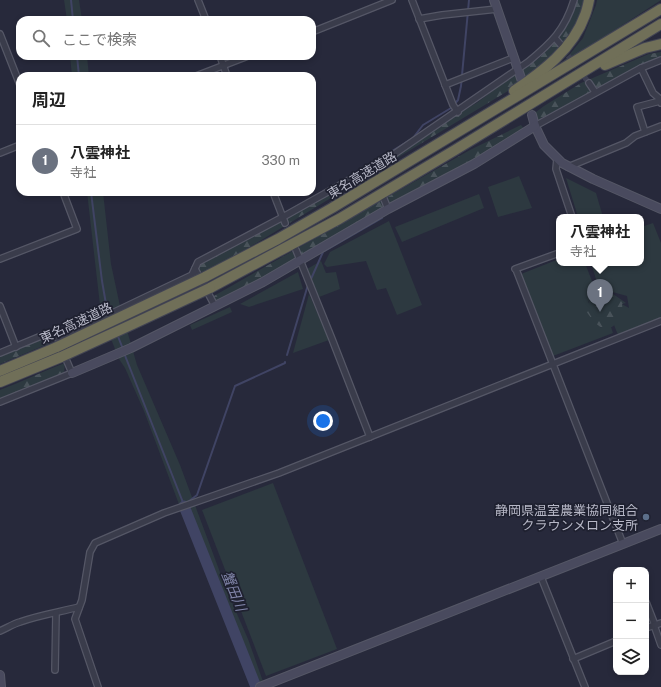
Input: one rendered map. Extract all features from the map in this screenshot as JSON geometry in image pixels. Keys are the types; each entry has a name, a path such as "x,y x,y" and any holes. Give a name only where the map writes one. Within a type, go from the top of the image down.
{"highway":[{"path":"407,163 464,126 548,65 576,34 585,15 589,0"},
{"name":"東名高速道路","path":"0,371 57,343 205,277 278,239 661,10"},
{"name":"東名高速道路","path":"0,382 61,357 210,288 339,219 661,24"},
{"path":"568,81 645,48 661,44"}],"street":[{"path":"198,0 204,16"},
{"path":"316,30 392,0"},
{"path":"412,0 453,105 458,112"},
{"path":"494,0 522,81"},
{"path":"57,343 106,316 192,274 198,262 284,220 390,157 458,112 528,62 545,48 555,38 566,21 574,0"},
{"path":"419,19 497,9"},
{"path":"0,34 16,75"},
{"path":"555,38 561,45"},
{"path":"445,85 513,58"},
{"path":"221,60 225,72"},
{"path":"207,72 238,60"},
{"path":"0,402 131,348 263,282 388,209 474,164 535,126 595,92 641,68 661,60"},
{"path":"641,68 652,93 660,99 661,102 637,107 645,132"},
{"path":"589,83 595,92"},
{"path":"532,115 535,126 544,145 557,159 568,167 661,209"},
{"path":"568,167 626,143 635,136 661,126"},
{"path":"0,153 16,147"},
{"path":"557,159 556,169 571,214"},
{"path":"370,168 374,174"},
{"path":"0,259 77,229 65,196"},
{"path":"275,196 284,220"},
{"path":"384,199 388,209"},
{"path":"296,250 370,437"},
{"path":"556,253 516,270 623,544"},
{"path":"195,269 215,306"},
{"path":"0,306 16,347"},
{"path":"98,687 75,619 82,600 90,552 95,543 164,513 279,474 661,321"},
{"path":"0,353 46,334 51,334 72,373"},
{"path":"263,686 661,529"},
{"path":"541,577 585,687"},
{"path":"646,603 657,624 661,645"},
{"path":"0,631 25,620 79,607"},
{"path":"55,670 56,613"},
{"path":"573,658 613,642"},
{"path":"0,675 1,687"}],"green space":[{"path":"64,0 79,0 81,16 66,16"},
{"path":"573,0 588,0 568,43 524,84 517,69 538,59 559,38"},
{"path":"597,0 661,0 560,66 583,38"},
{"path":"661,52 661,58 649,61 538,120 532,115 581,83 649,54"},
{"path":"70,60 87,60 89,72 72,72"},
{"path":"516,73 521,83 210,271 201,272 198,269 198,262 362,173 478,102"},
{"path":"521,125 525,130 215,306 212,297 470,150"},
{"path":"519,176 532,208 498,217 488,187"},
{"path":"566,178 596,193 602,214 577,214"},
{"path":"479,194 484,208 402,242 395,227"},
{"path":"87,196 103,196 111,264 120,306 137,365 180,465 227,591 248,639 265,687 252,687 183,515 144,411 125,368 119,359 101,314"},
{"path":"389,221 422,305 397,315 386,288 377,290 366,261 327,267 324,264 330,252"},
{"path":"653,223 661,243 661,318 618,335 614,325 617,322 622,304 629,308 627,296 599,289 592,266 644,266 644,226"},
{"path":"556,260 556,266 586,266 597,294 588,302 601,328 611,327 613,333 553,356 521,274"},
{"path":"321,261 326,273 336,272 340,289 319,297 307,269"},
{"path":"298,272 303,289 249,307 240,304"},
{"path":"309,294 329,340 293,353"},
{"path":"613,294 626,303 622,304 623,315 612,327 603,329 594,322 586,311 587,305 595,296"},
{"path":"230,307 232,312 192,330 190,325"},
{"path":"46,336 50,338 50,343 0,364 0,356"},
{"path":"65,363 64,373 0,399 0,390"},
{"path":"273,483 337,649 266,676 202,510"}],"waterway":[{"path":"71,0 73,16"},
{"path":"413,138 423,125 451,108 458,100 461,86 469,0"},
{"path":"77,60 79,72"},
{"path":"384,156 410,140"},
{"path":"91,196 102,281 106,304 110,313"},
{"path":"287,355 307,288 323,252 382,218"},
{"path":"117,334 123,349"},
{"path":"124,353 184,505"},
{"path":"188,502 197,495 235,386 285,362"},
{"name":"蟹田川","path":"184,506 256,687"}],"tunnel":[{"path":"563,49 589,83"}],"place":[{"name":"八雲神社","path":"600,312"},
{"name":"静岡県温室農業協同組合 クラウンメロン支所","path":"646,517"}]}
